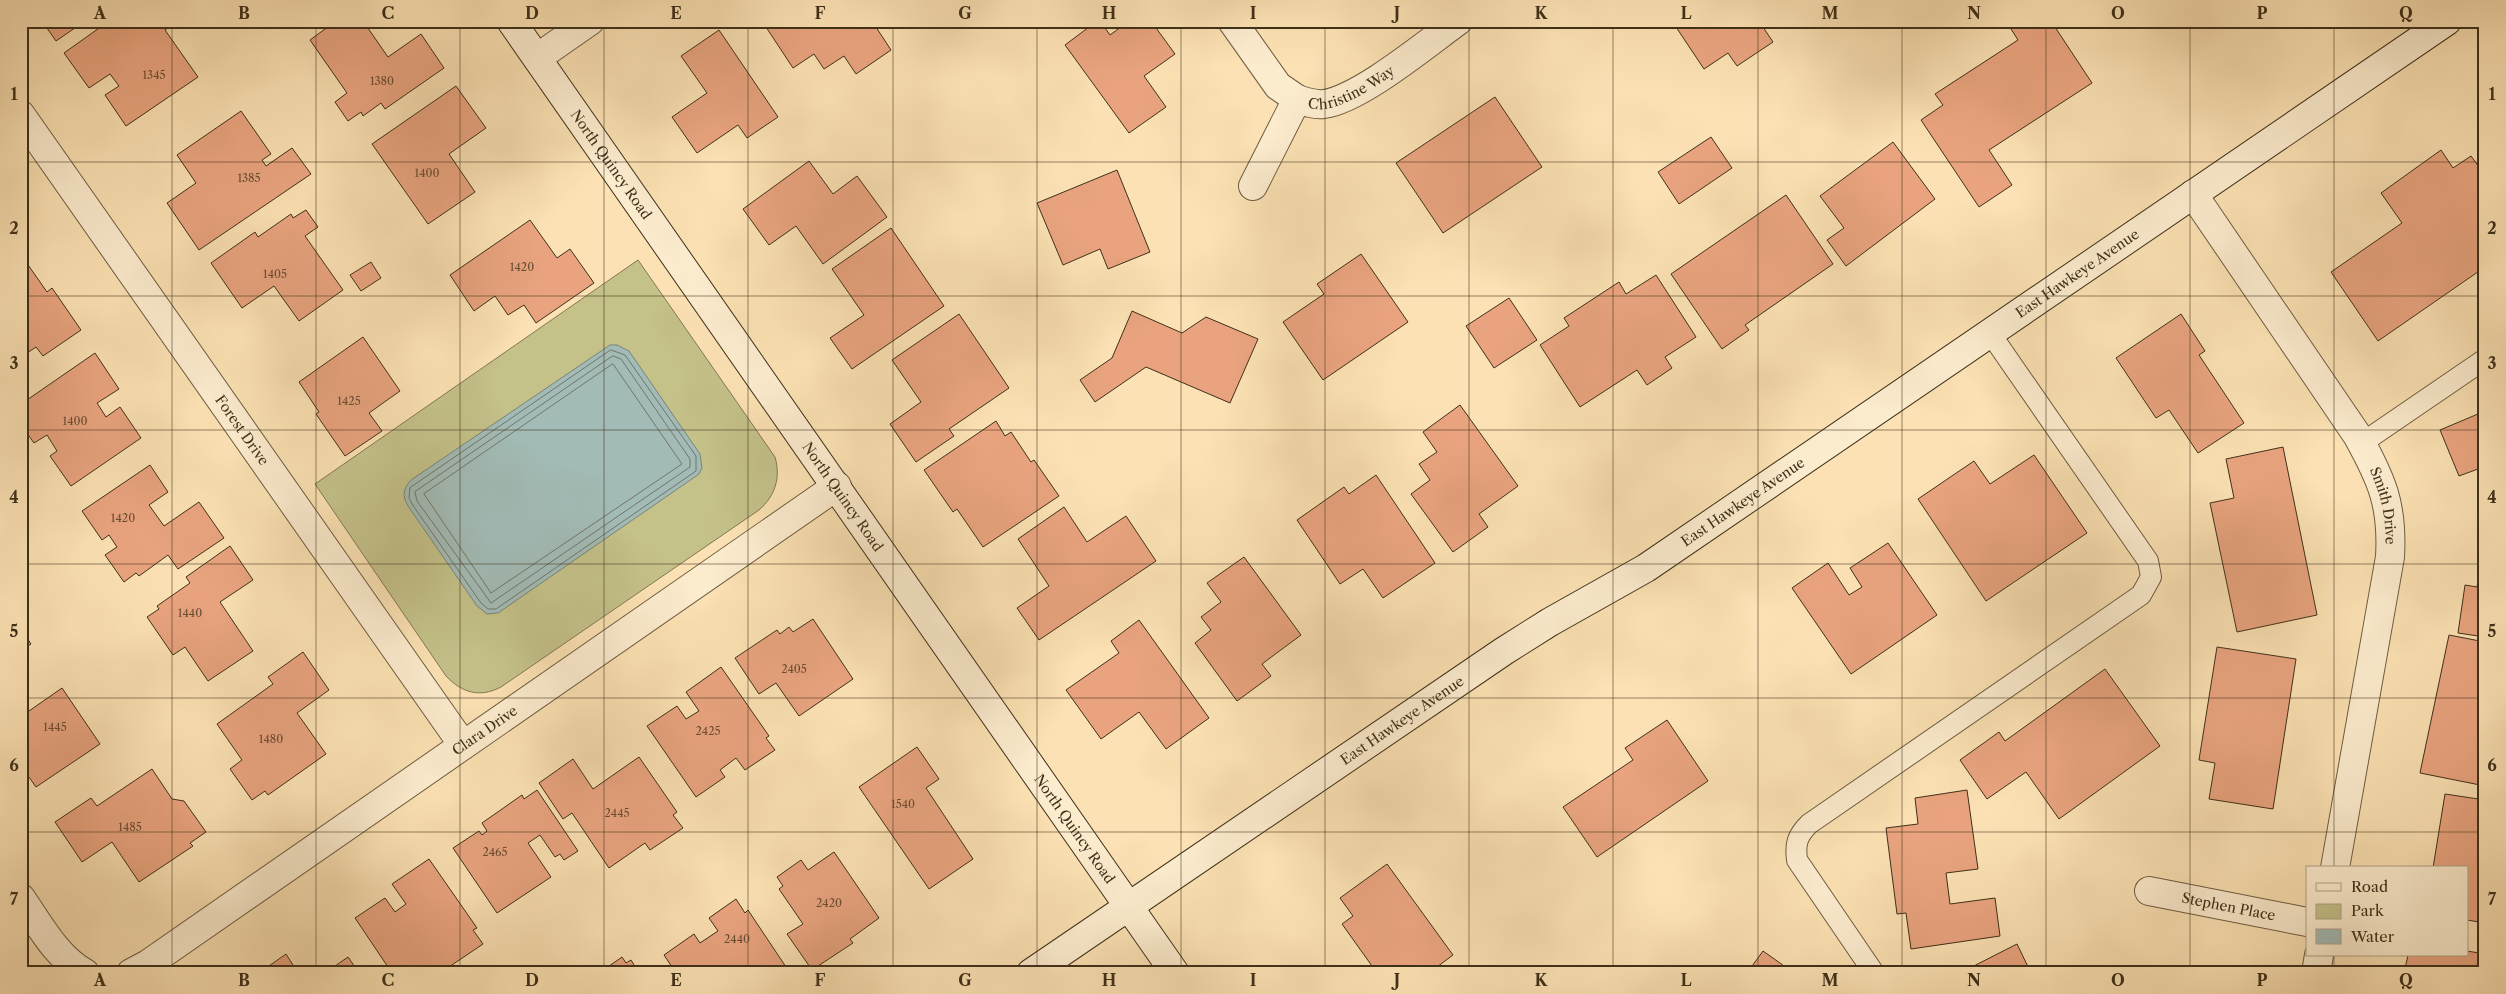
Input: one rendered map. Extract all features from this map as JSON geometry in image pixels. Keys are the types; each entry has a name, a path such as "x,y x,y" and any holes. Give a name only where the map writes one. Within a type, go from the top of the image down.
{"street":[{"name":"North Quincy Road","path":"511,21 1176,973"},
{"path":"537,58 590,21"},
{"path":"1232,21 1278,86 1297,99"},
{"name":"Christine Way","path":"1253,186 1297,99 1309,103 1322,104 1352,95 1458,21"},
{"name":"East Hawkeye Avenue","path":"1032,973 1504,651 1550,622 1646,568 2447,21"},
{"name":"Forest Drive","path":"21,115 463,745"},
{"name":"Smith Drive","path":"2193,194 2362,443 2376,468 2385,491 2391,536 2390,557 2335,866"},
{"name":"Clara Drive","path":"131,973 148,964 837,486"},
{"name":"Stephen Place","path":"2149,891 2306,922"},
{"path":"21,898 60,952 85,973"},
{"path":"2316,973 2319,956"}],"lane":[{"path":"1874,973 1797,860 1795,846 1799,834 1808,824 2141,595 2151,578 2148,561 1990,333"},
{"path":"2362,443 2485,359"}],"green space":[{"path":"638,260 775,457 777,479 773,493 759,510 501,687 479,693 465,690 446,676 315,484"}],"water":[{"path":"610,345 617,345 629,351 700,454 702,468 699,474 498,613 487,614 477,606 408,506 404,496 406,486 411,480"}],"building":[{"path":"42,21 85,21 56,41"},
{"path":"109,21 167,21 171,26 165,30 198,77 126,126 105,95 119,86 110,74 89,88 64,53"},
{"path":"336,21 363,21 388,57 421,34 444,68 385,109 381,103 363,116 361,112 348,121 335,102 347,93 310,40"},
{"path":"762,21 872,21 891,50 856,74 844,56 824,69 814,54 793,68"},
{"path":"884,21 901,21 889,29"},
{"path":"1097,21 1100,21 1110,35 1129,21 1151,21 1175,54 1144,76 1166,107 1129,133 1065,45"},
{"path":"1672,21 1772,21 1763,27 1773,42 1737,66 1728,53 1704,69"},
{"path":"2006,21 2051,21 2092,83 1989,150 2012,185 1979,207 1921,120 1943,105 1935,94 2018,40"},
{"path":"2165,21 2178,21 2170,27"},
{"path":"719,30 778,117 747,138 738,125 697,153 672,117 707,93 681,56"},
{"path":"456,86 486,128 449,154 475,192 428,224 372,144"},
{"path":"1495,97 1542,167 1443,233 1396,163"},
{"path":"241,111 271,154 262,160 266,166 292,148 311,174 199,250 167,203 196,183 177,155"},
{"path":"1711,137 1732,168 1679,204 1658,172"},
{"path":"1893,142 1935,199 1846,266 1827,240 1844,228 1820,196"},
{"path":"2441,150 2453,168 2471,156 2482,171 2485,170 2485,267 2378,341 2331,272 2402,223 2381,193"},
{"path":"809,161 833,194 857,176 887,217 823,264 796,226 769,245 743,209"},
{"path":"1117,170 1150,252 1108,269 1100,249 1063,265 1037,203"},
{"path":"1786,195 1833,264 1745,325 1749,330 1722,349 1671,274"},
{"path":"306,210 318,227 305,236 343,290 299,321 274,286 242,308 211,263 255,232 258,237 291,214 293,218"},
{"path":"530,220 557,258 570,249 594,283 536,323 524,305 508,315 495,296 474,311 450,275"},
{"path":"891,228 944,306 852,369 830,338 864,315 832,269"},
{"path":"1361,254 1408,322 1323,380 1283,322 1324,294 1317,284"},
{"path":"26,262 47,292 52,288 81,330 43,356 36,347 21,357 21,266"},
{"path":"371,262 381,278 361,291 350,275"},
{"path":"1656,275 1696,337 1665,357 1672,368 1647,385 1637,370 1580,407 1540,345 1569,326 1564,318 1619,282 1626,294"},
{"path":"1509,298 1537,340 1494,368 1466,326"},
{"path":"1132,311 1182,333 1206,317 1258,339 1230,403 1146,367 1095,402 1080,380 1112,358"},
{"path":"959,314 1009,388 949,429 954,436 916,462 890,424 921,402 892,360"},
{"path":"2181,314 2205,351 2199,355 2244,423 2198,453 2169,410 2156,418 2116,358"},
{"path":"363,337 400,391 369,413 382,431 345,456 316,414 319,412 299,382"},
{"path":"95,353 119,389 97,403 106,417 120,407 141,438 71,486 50,456 57,451 47,435 34,443 21,425 21,409 26,405 24,402"},
{"path":"1460,405 1518,486 1479,514 1488,527 1453,552 1411,494 1430,480 1419,464 1437,452 1423,432"},
{"path":"2485,411 2485,484 2478,469 2459,476 2440,430"},
{"path":"996,421 1005,436 1011,432 1031,462 1034,460 1059,496 983,547 957,509 953,512 924,470"},
{"path":"2283,447 2317,615 2237,632 2210,503 2234,498 2226,459"},
{"path":"2034,455 2087,533 1986,601 1918,499 1974,461 1990,484"},
{"path":"150,465 168,492 149,505 164,526 199,502 224,538 178,569 168,555 139,576 136,573 124,582 105,555 117,547 109,535 102,540 82,511"},
{"path":"1376,475 1435,563 1383,598 1363,569 1340,584 1297,520 1344,487 1349,494"},
{"path":"1064,507 1087,542 1126,516 1156,561 1039,640 1017,608 1049,586 1018,539"},
{"path":"2485,534 2485,637 2458,633 2465,585 2477,587"},
{"path":"1888,543 1937,615 1851,674 1792,588 1828,563 1849,595 1862,587 1850,568"},
{"path":"230,546 253,580 220,602 253,651 208,681 185,647 173,655 147,617 159,609 157,606 190,583 186,577"},
{"path":"1244,557 1301,635 1262,664 1271,676 1237,701 1195,643 1211,630 1201,617 1221,602 1207,583"},
{"path":"813,619 853,679 799,716 776,683 759,694 735,658 777,630 780,634 789,627 793,632"},
{"path":"1139,620 1209,718 1166,749 1139,712 1101,739 1066,690 1119,653 1111,641"},
{"path":"21,629 31,644 21,651"},
{"path":"2449,635 2485,642 2485,786 2420,773"},
{"path":"2217,647 2296,659 2273,809 2209,799 2215,763 2199,760"},
{"path":"303,652 329,690 297,713 326,754 268,795 265,791 252,800 230,769 242,760 217,724 273,684 268,677"},
{"path":"721,667 769,736 766,738 775,750 745,770 736,758 720,770 725,777 696,797 647,726 677,706 686,719 699,711 686,692"},
{"path":"2105,669 2160,746 2059,819 2026,772 1987,799 1960,760 1999,732 2005,741"},
{"path":"62,688 100,744 36,787 21,766 21,701 29,711"},
{"path":"1667,720 1708,781 1597,857 1563,807 1633,760 1625,748"},
{"path":"917,747 939,779 926,788 973,859 929,889 859,787"},
{"path":"639,757 677,812 673,815 683,828 650,850 645,843 609,868 572,813 563,819 539,783 573,759 593,789"},
{"path":"152,769 172,799 184,801 206,832 190,843 193,846 139,882 112,842 82,862 55,822 91,798 97,806"},
{"path":"537,790 578,851 564,860 560,854 555,857 540,835 528,843 551,877 497,913 453,848 479,831 482,835 487,831 482,823 522,795 524,799"},
{"path":"1967,790 1978,869 1946,873 1950,904 1995,898 2000,936 1911,949 1906,913 1897,914 1886,828 1918,824 1915,798"},
{"path":"2445,794 2485,800 2485,923 2468,920 2468,866 2433,866"},
{"path":"834,852 879,918 850,939 853,943 812,970 787,934 803,924 779,889 783,886 777,877 801,860 808,870"},
{"path":"429,859 477,928 473,930 483,944 440,973 392,973 355,918 385,898 395,912 406,904 392,884"},
{"path":"1387,864 1453,955 1429,973 1393,973 1389,968 1383,973 1377,973 1342,924 1353,916 1340,898"},
{"path":"736,899 745,913 748,910 790,973 676,973 664,955 694,934 700,943 718,931 709,918"},
{"path":"2017,944 2031,973 1960,973"},
{"path":"1763,951 1794,973 1747,973"},
{"path":"2468,951 2485,954 2485,973 2404,973 2408,956 2468,956"},
{"path":"286,954 298,973 259,973"},
{"path":"348,957 359,973 325,973"},
{"path":"622,957 626,963 631,960 639,973 604,973 602,971"},
{"path":"1738,966 1747,973 1734,973"}]}
